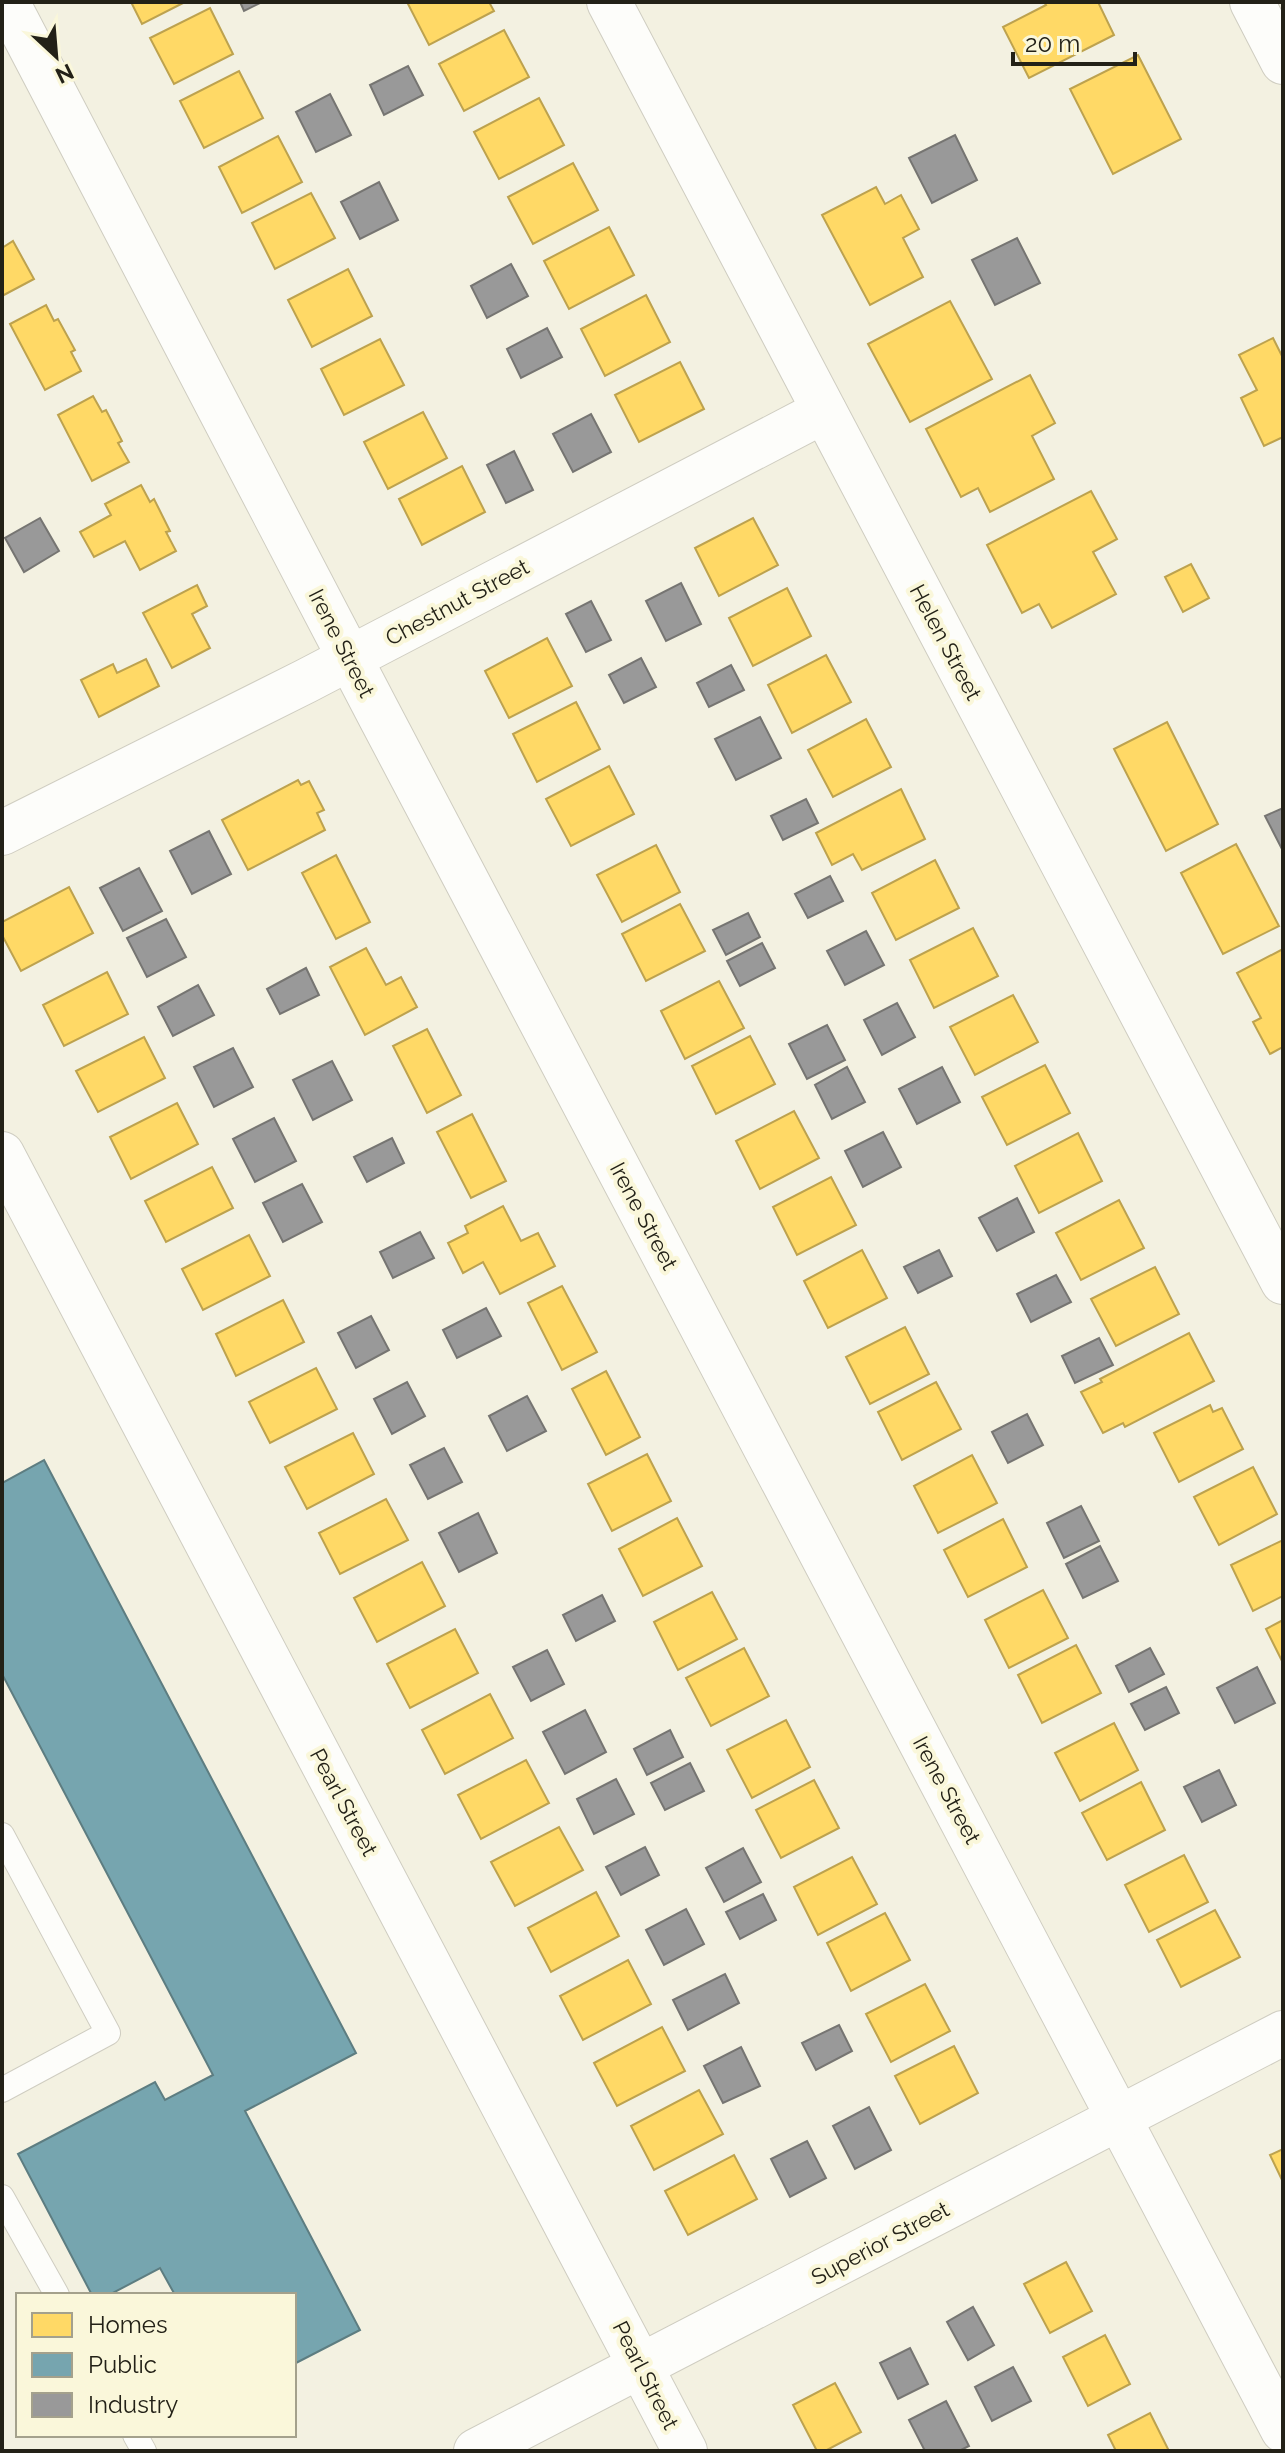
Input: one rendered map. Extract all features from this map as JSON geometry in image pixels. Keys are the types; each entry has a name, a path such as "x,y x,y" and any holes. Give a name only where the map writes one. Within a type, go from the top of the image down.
{"street":[{"name":"Irene Street","path":"7,2 1283,2430"},
{"name":"Helen Street","path":"609,2 1283,1282"},
{"path":"1252,2 1283,62"},
{"name":"Chestnut Street","path":"2,833 351,657 824,411"},
{"name":"Pearl Street","path":"2,1154 685,2451"},
{"name":"Superior Street","path":"476,2451 1283,2033"}],"lane":[{"path":"2,1835 108,2033 2,2090"},
{"path":"2,2197 56,2293"}],"building: Homes":[{"path":"131,2 185,2 142,24"},
{"path":"407,2 489,2 494,11 429,45"},
{"path":"1044,2 1098,2 1114,35 1029,78 1003,27 1046,5"},
{"path":"210,8 233,54 174,84 150,38"},
{"path":"504,30 529,77 464,111 439,64"},
{"path":"1138,55 1181,139 1113,174 1070,89"},
{"path":"239,71 263,118 204,148 180,101"},
{"path":"539,98 564,145 499,179 474,132"},
{"path":"278,136 302,182 242,213 219,167"},
{"path":"573,163 598,210 533,244 508,197"},
{"path":"876,187 885,204 901,195 919,229 903,238 923,277 870,305 822,215"},
{"path":"311,193 335,238 275,269 252,223"},
{"path":"609,227 634,275 569,309 544,261"},
{"path":"13,241 34,279 2,296 2,248"},
{"path":"348,269 372,316 312,347 288,300"},
{"path":"646,295 670,342 605,376 581,329"},
{"path":"950,301 992,379 910,422 868,344"},
{"path":"46,305 54,321 58,319 75,350 71,352 81,371 45,390 10,324"},
{"path":"1273,338 1283,358 1283,437 1264,446 1241,398 1257,390 1239,355"},
{"path":"380,339 404,385 344,415 321,369"},
{"path":"680,362 704,409 639,442 615,395"},
{"path":"1030,375 1055,423 1032,436 1054,479 990,512 978,488 961,497 926,429"},
{"path":"93,396 102,412 106,410 129,462 92,481 58,415"},
{"path":"423,412 447,458 388,489 364,442"},
{"path":"462,466 485,512 422,545 399,499"},
{"path":"141,485 150,502 154,499 176,551 140,570 125,541 94,557 80,532 111,515 105,504"},
{"path":"1091,491 1117,539 1093,552 1116,594 1052,628 1039,604 1022,613 987,545"},
{"path":"753,518 778,565 719,596 695,548"},
{"path":"1191,564 1209,598 1183,612 1165,577"},
{"path":"197,585 207,606 192,614 210,648 172,668 143,613"},
{"path":"787,588 811,636 753,666 729,618"},
{"path":"547,638 572,686 509,718 485,671"},
{"path":"826,655 851,702 792,733 768,685"},
{"path":"146,659 159,686 99,717 81,680 113,664 117,673"},
{"path":"576,702 600,749 537,782 513,734"},
{"path":"866,719 891,767 833,797 808,750"},
{"path":"1167,722 1218,824 1166,851 1114,749"},
{"path":"609,766 634,814 571,846 546,799"},
{"path":"298,780 301,785 309,781 324,810 317,813 325,830 248,870 222,820"},
{"path":"901,789 925,839 862,870 853,854 832,865 816,833"},
{"path":"1236,844 1279,926 1223,954 1181,873"},
{"path":"656,845 680,892 622,922 597,875"},
{"path":"336,855 370,922 336,939 302,873"},
{"path":"935,860 959,908 896,940 872,893"},
{"path":"69,887 93,933 21,971 2,935 2,922"},
{"path":"680,904 705,951 646,981 622,934"},
{"path":"973,928 998,976 934,1008 910,960"},
{"path":"366,948 386,985 401,977 417,1007 365,1035 330,967"},
{"path":"1283,949 1283,1047 1270,1054 1253,1022 1261,1018 1237,973"},
{"path":"107,972 128,1014 64,1046 43,1005"},
{"path":"719,981 744,1028 685,1059 661,1011"},
{"path":"1013,995 1038,1042 975,1075 950,1027"},
{"path":"427,1029 461,1095 427,1113 393,1046"},
{"path":"750,1036 775,1084 716,1114 692,1066"},
{"path":"144,1037 165,1078 98,1112 76,1071"},
{"path":"1045,1065 1070,1113 1007,1145 982,1097"},
{"path":"177,1103 198,1144 131,1179 110,1137"},
{"path":"794,1111 819,1158 760,1189 736,1141"},
{"path":"472,1114 506,1181 471,1198 437,1132"},
{"path":"1078,1133 1102,1181 1039,1213 1015,1166"},
{"path":"212,1167 233,1208 166,1242 145,1201"},
{"path":"831,1177 856,1225 797,1255 773,1207"},
{"path":"1119,1200 1144,1248 1081,1280 1056,1233"},
{"path":"503,1206 521,1241 538,1233 555,1266 500,1294 483,1262 463,1273 448,1243 468,1233 465,1226"},
{"path":"249,1235 270,1276 203,1310 182,1269"},
{"path":"862,1250 887,1298 828,1328 804,1281"},
{"path":"1155,1267 1179,1314 1116,1346 1091,1299"},
{"path":"562,1286 597,1352 562,1370 528,1303"},
{"path":"283,1300 304,1342 236,1376 216,1334"},
{"path":"905,1327 929,1374 870,1404 846,1357"},
{"path":"1189,1333 1214,1381 1125,1427 1123,1423 1103,1433 1081,1392"},
{"path":"316,1368 337,1409 270,1443 249,1402"},
{"path":"606,1371 640,1437 606,1455 572,1389"},
{"path":"936,1382 961,1429 902,1460 878,1412"},
{"path":"1210,1405 1213,1412 1222,1408 1243,1449 1179,1482 1154,1433"},
{"path":"353,1433 374,1474 307,1509 285,1467"},
{"path":"647,1454 671,1501 612,1531 588,1484"},
{"path":"972,1455 997,1503 938,1533 914,1486"},
{"path":"1253,1467 1277,1514 1219,1545 1194,1497"},
{"path":"386,1499 408,1540 340,1574 319,1533"},
{"path":"677,1518 702,1566 643,1596 619,1549"},
{"path":"1003,1519 1027,1567 968,1597 944,1550"},
{"path":"1283,1540 1283,1596 1253,1611 1231,1565"},
{"path":"422,1562 445,1606 377,1642 354,1598"},
{"path":"1043,1590 1068,1638 1009,1668 985,1620"},
{"path":"712,1592 737,1639 678,1670 654,1622"},
{"path":"1283,1620 1283,1663 1266,1629"},
{"path":"455,1629 478,1673 410,1708 387,1664"},
{"path":"1076,1645 1101,1693 1042,1723 1018,1675"},
{"path":"744,1648 769,1696 711,1726 686,1678"},
{"path":"490,1694 513,1738 445,1774 422,1730"},
{"path":"786,1720 810,1767 752,1798 727,1750"},
{"path":"1114,1723 1138,1770 1080,1801 1055,1753"},
{"path":"526,1760 549,1803 481,1839 458,1795"},
{"path":"814,1780 839,1828 781,1858 756,1810"},
{"path":"1141,1782 1165,1830 1107,1860 1082,1813"},
{"path":"559,1827 583,1870 515,1906 491,1862"},
{"path":"1184,1855 1208,1902 1149,1932 1125,1885"},
{"path":"852,1857 877,1904 818,1935 794,1887"},
{"path":"596,1892 619,1936 551,1972 528,1928"},
{"path":"1215,1910 1240,1957 1181,1987 1157,1940"},
{"path":"885,1913 910,1960 851,1991 827,1943"},
{"path":"628,1960 651,2004 583,2040 560,1996"},
{"path":"925,1984 950,2031 891,2062 866,2014"},
{"path":"662,2027 685,2071 617,2106 594,2063"},
{"path":"954,2046 978,2093 920,2124 895,2076"},
{"path":"699,2090 723,2134 654,2170 631,2126"},
{"path":"1283,2149 1283,2182 1270,2155"},
{"path":"734,2155 757,2199 688,2235 665,2191"},
{"path":"1066,2262 1092,2311 1050,2333 1024,2284"},
{"path":"1105,2335 1130,2384 1088,2406 1063,2357"},
{"path":"835,2383 861,2432 825,2451 817,2451 793,2405"},
{"path":"1150,2413 1169,2451 1116,2451 1108,2435"}],"building: Public":[{"path":"44,1460 356,2053 245,2111 360,2330 296,2363 296,2293 174,2293 160,2268 113,2293 91,2293 18,2154 155,2082 165,2100 213,2075 2,1674 2,1483"}],"building: Industry":[{"path":"240,2 262,2 244,11"},
{"path":"408,66 423,95 384,115 370,85"},
{"path":"330,94 351,135 316,152 296,112"},
{"path":"955,135 977,180 932,203 909,158"},
{"path":"379,182 398,220 360,239 341,202"},
{"path":"1017,238 1040,283 995,305 972,260"},
{"path":"511,264 528,296 487,318 471,286"},
{"path":"547,328 562,357 521,378 507,349"},
{"path":"591,414 611,452 573,472 553,434"},
{"path":"514,451 533,490 506,503 487,465"},
{"path":"40,518 59,551 24,572 5,538"},
{"path":"681,583 701,624 666,641 646,601"},
{"path":"591,601 611,640 586,652 566,614"},
{"path":"641,658 656,687 624,703 609,675"},
{"path":"731,665 744,690 709,707 697,683"},
{"path":"760,717 781,758 736,780 715,739"},
{"path":"806,799 818,823 783,840 771,816"},
{"path":"1283,808 1283,851 1265,816"},
{"path":"209,831 231,874 192,894 170,851"},
{"path":"139,868 162,911 123,931 100,888"},
{"path":"830,876 843,901 808,918 795,894"},
{"path":"748,913 760,937 726,955 713,930"},
{"path":"166,919 186,957 147,977 127,938"},
{"path":"866,931 884,965 845,985 827,951"},
{"path":"762,943 775,968 740,986 727,961"},
{"path":"306,968 319,995 280,1014 267,989"},
{"path":"198,985 214,1015 173,1036 158,1007"},
{"path":"897,1003 915,1037 882,1055 864,1020"},
{"path":"827,1025 845,1060 807,1079 789,1044"},
{"path":"233,1048 253,1087 214,1107 194,1067"},
{"path":"332,1061 352,1100 313,1120 293,1080"},
{"path":"847,1067 865,1102 832,1119 815,1085"},
{"path":"942,1067 960,1102 917,1124 899,1089"},
{"path":"274,1118 296,1161 255,1182 233,1139"},
{"path":"883,1132 901,1167 863,1187 845,1151"},
{"path":"392,1138 404,1163 367,1182 354,1157"},
{"path":"302,1184 322,1222 283,1242 263,1203"},
{"path":"1017,1198 1034,1232 997,1251 979,1218"},
{"path":"420,1232 434,1258 393,1278 380,1252"},
{"path":"939,1250 952,1276 918,1293 904,1267"},
{"path":"1056,1275 1071,1302 1031,1322 1017,1294"},
{"path":"486,1308 501,1336 457,1358 443,1330"},
{"path":"371,1316 389,1350 356,1368 338,1333"},
{"path":"1099,1338 1113,1365 1075,1383 1062,1356"},
{"path":"407,1382 425,1416 392,1434 374,1399"},
{"path":"527,1396 546,1431 507,1451 489,1416"},
{"path":"1027,1414 1043,1445 1008,1463 992,1432"},
{"path":"444,1448 462,1482 428,1499 410,1465"},
{"path":"1081,1506 1099,1541 1064,1558 1047,1523"},
{"path":"478,1513 497,1553 459,1572 439,1533"},
{"path":"1100,1546 1118,1581 1083,1598 1066,1564"},
{"path":"602,1595 615,1621 576,1641 563,1615"},
{"path":"1150,1648 1164,1674 1129,1692 1116,1666"},
{"path":"547,1650 564,1684 531,1701 513,1667"},
{"path":"1257,1667 1275,1703 1235,1723 1217,1688"},
{"path":"1166,1687 1179,1713 1145,1730 1131,1704"},
{"path":"585,1710 606,1752 565,1774 543,1732"},
{"path":"670,1730 683,1757 647,1775 634,1749"},
{"path":"690,1763 704,1791 665,1810 651,1783"},
{"path":"1219,1770 1236,1805 1202,1822 1184,1787"},
{"path":"616,1779 634,1814 594,1834 577,1799"},
{"path":"645,1847 659,1875 621,1895 606,1867"},
{"path":"743,1848 761,1882 724,1902 706,1868"},
{"path":"763,1894 776,1920 740,1939 726,1912"},
{"path":"686,1909 704,1944 664,1965 646,1930"},
{"path":"725,1974 739,2003 688,2030 673,2000"},
{"path":"839,2025 852,2051 816,2070 802,2043"},
{"path":"741,2047 760,2086 723,2103 704,2066"},
{"path":"869,2107 891,2150 855,2169 833,2126"},
{"path":"807,2141 826,2178 790,2197 771,2159"},
{"path":"973,2307 994,2345 968,2360 947,2322"},
{"path":"910,2348 928,2384 898,2399 880,2363"},
{"path":"1013,2367 1031,2401 992,2421 975,2387"},
{"path":"946,2401 969,2446 959,2451 925,2451 909,2420"}]}
